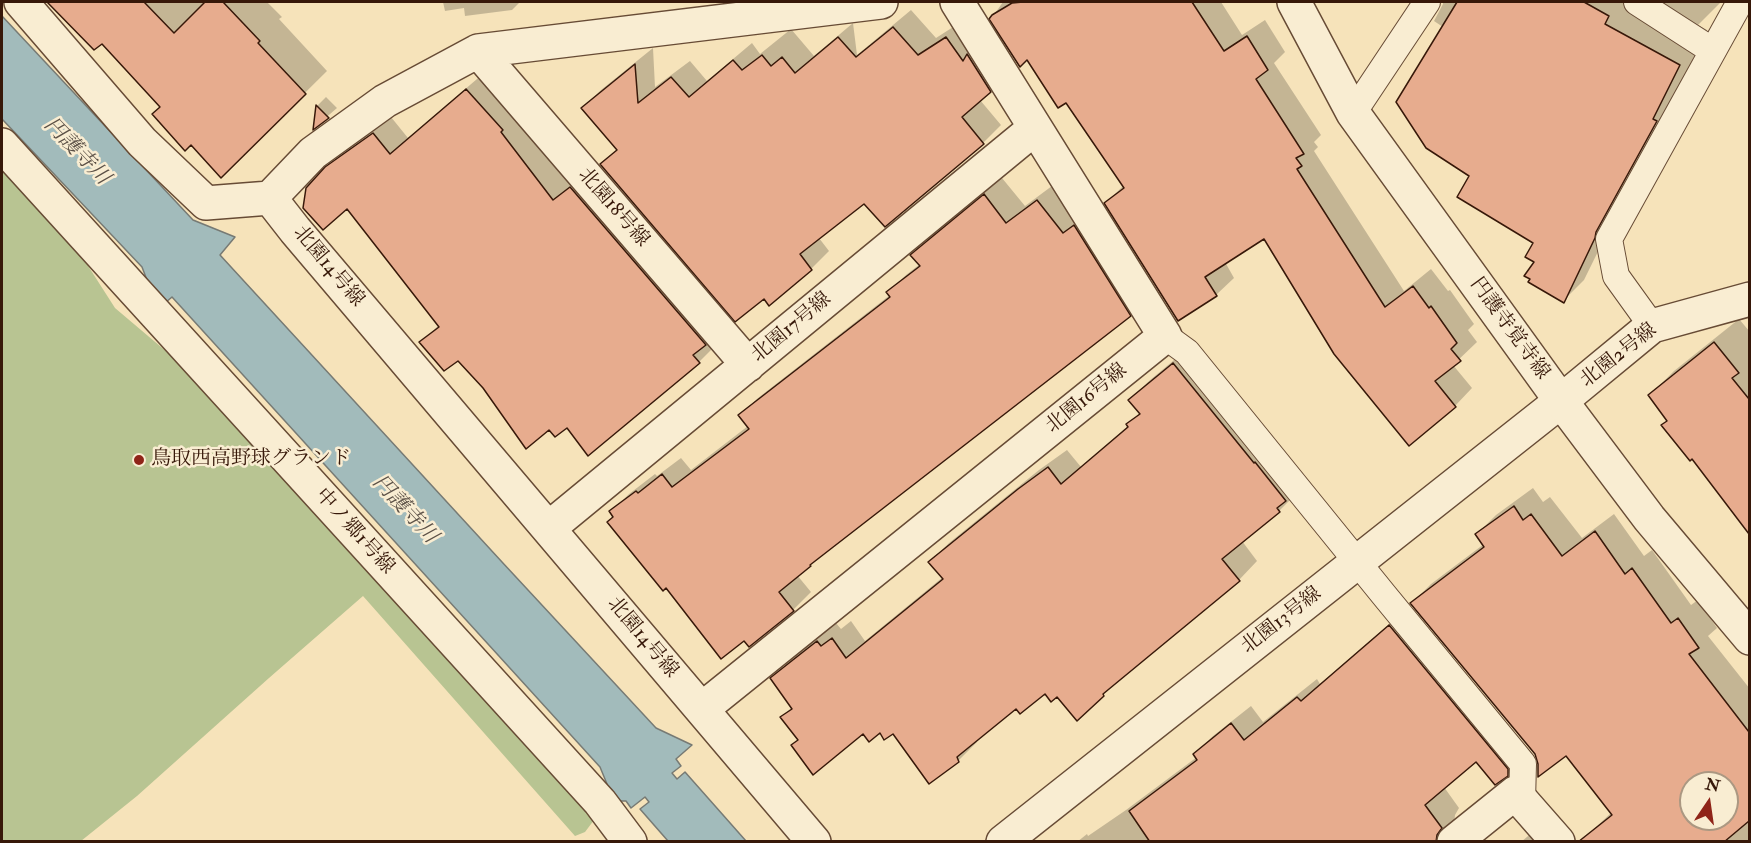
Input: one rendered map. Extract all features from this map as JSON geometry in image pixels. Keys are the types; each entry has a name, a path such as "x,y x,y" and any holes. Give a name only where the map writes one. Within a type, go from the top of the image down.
{"street":[{"path":"21,2 142,142 206,203 270,198 313,153 385,100 478,51 881,2"},
{"path":"957,2 1165,336"},
{"name":"円護寺覚寺線","path":"1294,2 1353,113 1561,401 1649,518 1749,638"},
{"name":"北園18号線","path":"478,51 748,365"},
{"name":"北園17号線","path":"549,528 1035,128"},
{"name":"中ノ郷1号線","path":"2,145 600,802 630,842"},
{"name":"北園14号線","path":"270,198 814,842"},
{"name":"北園2号線","path":"1561,401 1652,326 1749,299"},
{"name":"北園16号線","path":"702,709 1165,336"},
{"name":"北園13号線","path":"1003,842 1561,401"},
{"path":"1454,842 1515,793 1558,842"}],"lane":[{"path":"1353,113 1427,2"},
{"path":"1637,2 1713,51"},
{"path":"1652,326 1616,276 1609,238 1740,2"},
{"path":"1165,336 1187,352 1523,764 1522,801"}],"green space":[{"name":"鳥取西高野球グランド","path":"2,167 83,258 115,308 213,391 375,566 594,820 585,832 575,836 363,596 137,796 81,841 2,841"}],"water":[{"name":"円護寺川","path":"2,16 193,220 235,237 220,255 656,728 692,745 676,759 681,766 672,773 677,779 685,772 746,841 668,841 640,809 649,802 645,797 631,808 626,801 614,801 600,767 172,297 158,309 142,267 2,119"}],"building":[{"path":"47,2 144,2 174,33 205,2 223,2 306,94 221,178 191,145 185,151 152,114 160,107 102,44 94,50"},
{"path":"1192,2 1224,51 1247,36 1268,70 1256,79 1304,154 1296,158 1302,166 1297,169 1385,307 1413,286 1429,308 1431,306 1457,343 1451,349 1461,361 1435,381 1456,407 1409,446 1334,354 1264,239 1205,277 1217,296 1178,321 1104,203 1124,188 1066,103 1058,108 1027,60 1020,67 989,19 1012,3"},
{"path":"1457,2 1584,2 1609,16 1605,24 1680,65 1653,119 1657,121 1596,232 1564,303 1528,282 1530,279 1524,276 1534,262 1525,257 1533,243 1457,197 1469,176 1426,148 1396,102"},
{"path":"893,27 918,55 946,37 963,61 967,54 991,92 962,117 984,144 885,227 864,204 800,254 812,270 769,306 764,299 735,322 600,164 617,150 581,108 635,64 638,103 671,77 689,97 733,60 742,70 762,55 771,66 782,57 795,73 838,37 856,57"},
{"path":"466,89 503,130 501,132 553,200 570,187 706,345 693,355 700,363 588,456 567,428 555,437 549,430 526,449 483,388 458,361 444,371 419,342 439,327 347,209 323,230 303,208 306,188 325,167 373,133 390,154"},
{"path":"316,105 329,118 313,130"},
{"path":"984,194 1006,223 1037,200 1063,233 1074,225 1131,316 810,565 779,592 794,611 749,647 744,641 721,659 666,588 663,591 607,522 613,517 609,511 636,491 638,493 662,474 672,487 749,429 738,415 890,297 886,292 920,266 910,255"},
{"path":"1714,342 1739,373 1732,378 1749,399 1749,534 1692,459 1690,461 1661,425 1667,421 1648,395"},
{"path":"1173,363 1286,501 1277,508 1280,512 1222,559 1240,581 1103,694 1104,696 1077,721 1057,697 1051,702 1045,694 1020,714 1016,709 957,757 959,762 929,784 893,734 884,740 880,733 869,742 863,734 813,775 791,745 798,740 780,717 792,709 770,678 817,641 821,646 832,638 846,658 943,579 928,562 1048,467 1061,484 1128,427 1126,424 1140,414 1128,400"},
{"path":"1514,506 1523,520 1531,514 1562,556 1595,531 1625,574 1632,568 1671,623 1678,618 1699,648 1689,654 1749,732 1749,821 1739,829 1739,771 1679,771 1679,831 1737,831 1724,842 1578,842 1612,815 1566,756 1538,777 1535,754 1410,603 1484,547 1475,534"},
{"path":"1389,625 1508,769 1508,776 1495,785 1476,762 1425,805 1442,828 1437,835 1436,842 1150,842 1129,811 1197,760 1193,754 1231,723 1244,740 1297,697 1301,701"}],"place":[{"name":"鳥取西高野球グランド","path":"139,460"}]}
